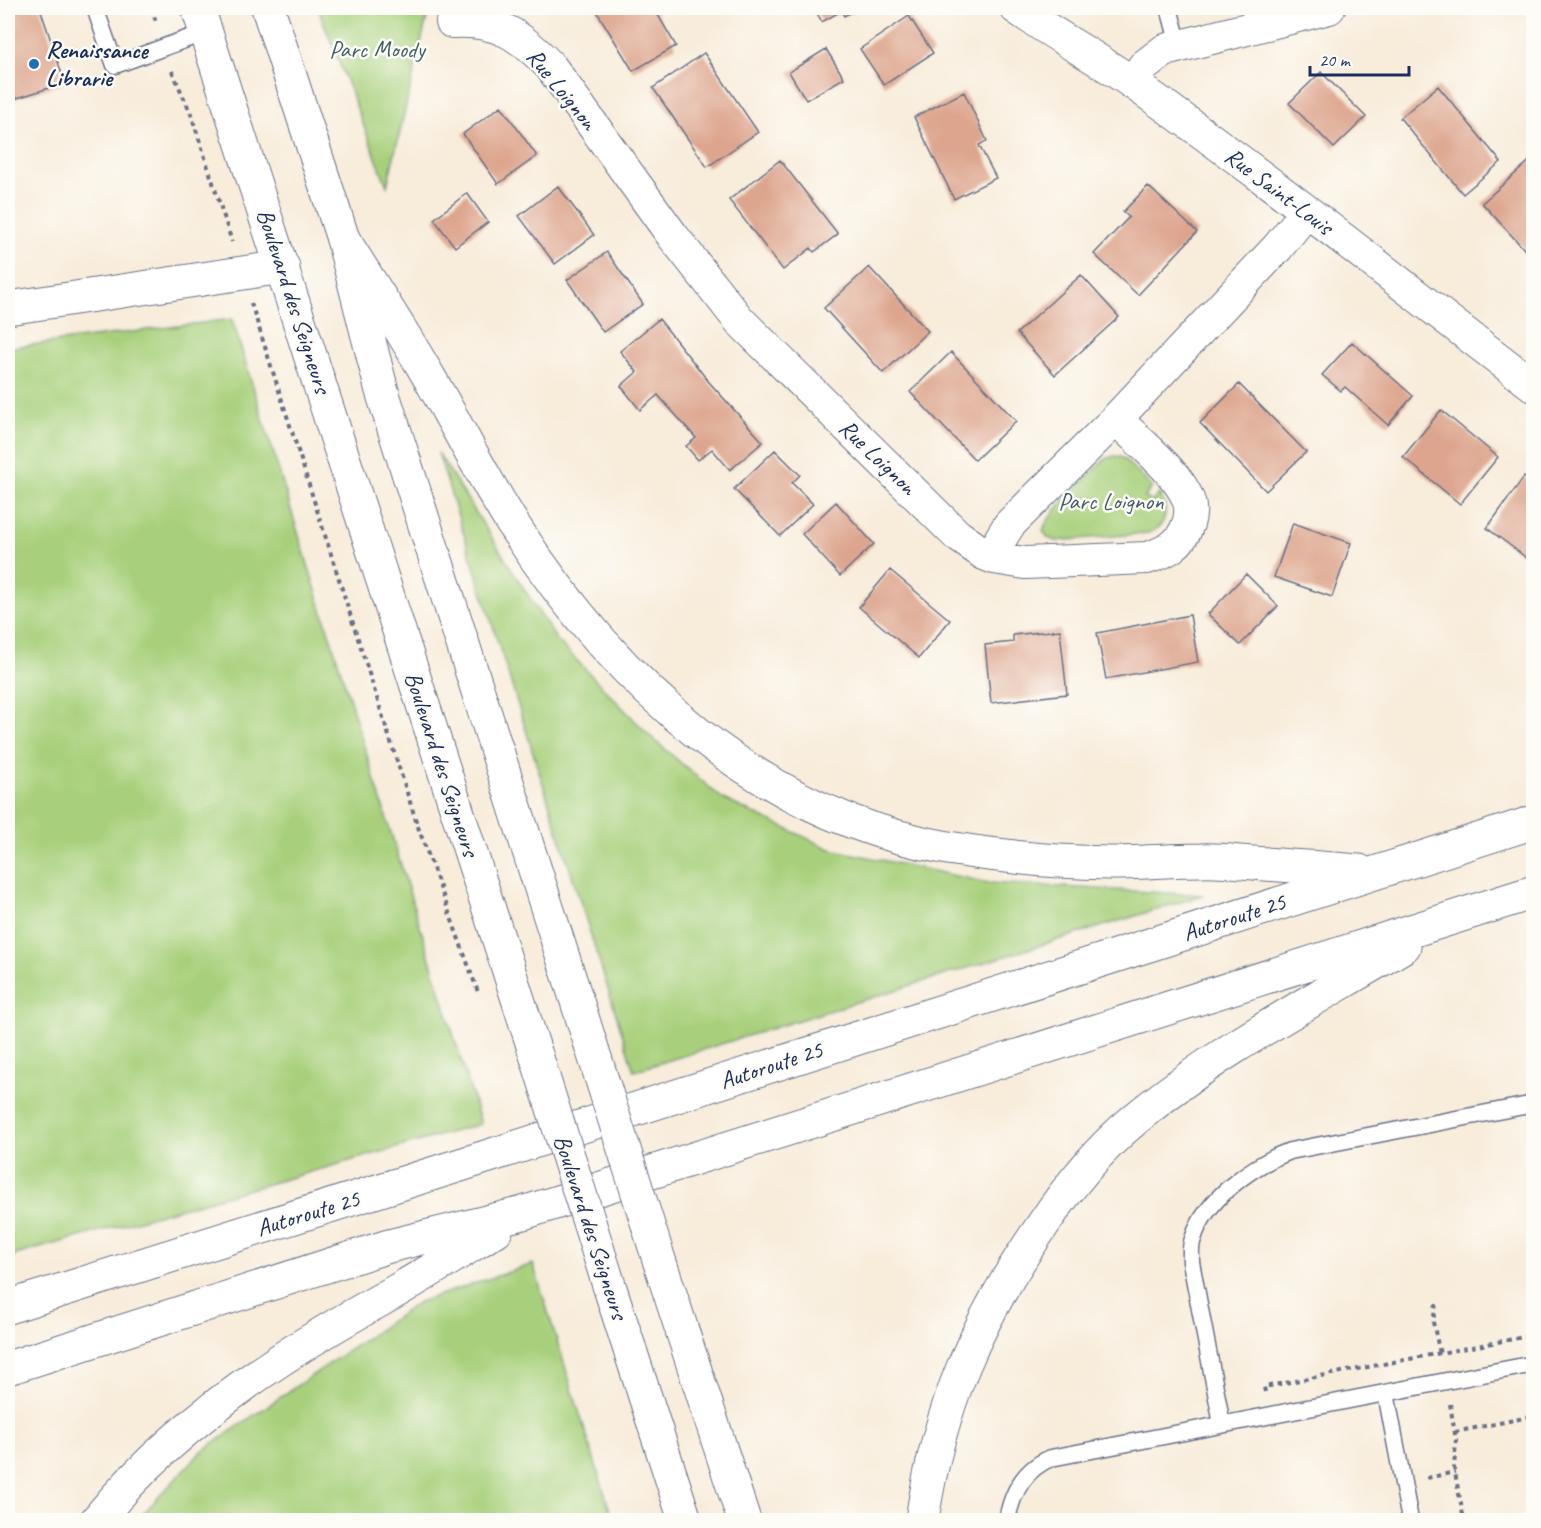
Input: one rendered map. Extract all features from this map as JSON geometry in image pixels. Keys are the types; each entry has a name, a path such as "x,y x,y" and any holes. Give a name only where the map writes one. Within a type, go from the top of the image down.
{"main road":[{"path":"268,8 343,239 382,391 744,1521"},
{"name":"Boulevard des Seigneurs","path":"202,20 685,1521"},
{"path":"343,239 426,372 488,484 538,562 561,593 600,642 653,696 682,722 752,771 804,800 870,828 903,839 964,850 1060,861 1112,863 1204,860 1375,872"},
{"path":"8,308 283,267"},
{"name":"Autoroute 25","path":"8,1307 492,1155 1533,822"},
{"path":"8,1368 389,1246 523,1213 1533,892"},
{"path":"922,1521 932,1460 958,1377 975,1336 1017,1263 1083,1170 1132,1122 1187,1079 1451,918"},
{"path":"97,1521 177,1437 233,1393 304,1345 523,1213"}],"street":[{"name":"Rue Saint-Louis","path":"1016,8 1132,83 1306,212 1533,386"},
{"path":"1132,83 1144,66 1165,50 1329,8"},
{"name":"Rue Loignon","path":"452,22 474,21 496,27 517,37 551,67 672,235 739,320 957,535 973,548 994,558 1025,564 1147,558 1163,553 1177,544 1185,533 1190,519 1190,504 1184,490 1116,419"},
{"path":"994,558 1001,538 1009,525 1116,419 1278,247 1306,212"}],"lane":[{"path":"95,8 115,65 202,20"},
{"path":"1169,8 1179,45"},
{"path":"1222,1424 1191,1262 1191,1250 1192,1239 1200,1224 1227,1190 1257,1167 1290,1151 1533,1104"},
{"path":"1007,1521 1011,1502 1019,1484 1037,1464 1056,1456 1533,1364"},
{"path":"1386,1393 1410,1521"}],"path":[{"path":"151,8 158,28"},
{"name":"Boulevard des Seigneurs","path":"170,65 191,114 231,237"},
{"name":"Boulevard des Seigneurs","path":"255,318 417,824 478,992"},
{"path":"1436,1304 1433,1322 1440,1354"},
{"path":"1264,1387 1533,1335"},
{"path":"1450,1403 1456,1440 1455,1472 1464,1521"},
{"path":"1455,1432 1533,1416"},
{"path":"1435,1476 1455,1472"}],"green space":[{"name":"Parc Moody","path":"318,8 438,8 427,17 387,186"},
{"path":"232,319 481,1124 8,1257 8,348"},
{"path":"438,453 556,639 652,738 723,799 830,849 989,883 1203,895 634,1071"},
{"name":"Parc Loignon","path":"1115,456 1123,458 1152,487 1145,497 1152,502 1159,494 1165,505 1163,522 1148,533 1055,541 1048,538 1043,531 1051,516 1101,463"},
{"path":"533,1264 613,1520 137,1520 202,1451 419,1302"}],"building":[{"path":"8,8 40,8 65,83 8,101"},
{"path":"604,8 654,8 676,46 633,71 597,12"},
{"path":"814,8 859,8 844,16 841,11 822,22"},
{"path":"909,16 933,53 884,85 860,49"},
{"path":"826,49 844,78 806,100 789,72"},
{"path":"704,53 758,132 707,167 653,88"},
{"path":"1321,72 1366,117 1334,148 1289,103"},
{"path":"1438,86 1501,162 1463,194 1400,118"},
{"path":"964,92 987,141 979,145 996,178 954,199 914,117"},
{"path":"501,106 537,156 498,184 463,134"},
{"path":"1534,157 1534,260 1482,203"},
{"path":"780,160 838,234 814,252 811,248 783,270 729,200"},
{"path":"558,186 594,235 555,264 519,216"},
{"path":"1148,186 1197,232 1138,295 1094,254 1129,217 1123,212"},
{"path":"467,193 488,222 455,247 434,219"},
{"path":"607,252 643,304 603,332 567,280"},
{"path":"869,267 928,331 883,373 824,308"},
{"path":"1081,275 1119,317 1055,375 1017,333"},
{"path":"659,319 709,382 763,442 730,470 712,449 698,460 686,446 696,438 658,395 640,410 621,386 637,372 620,351"},
{"path":"1352,342 1413,396 1388,425 1345,387 1341,391 1322,375"},
{"path":"951,352 1016,421 975,460 910,392"},
{"path":"1239,384 1306,452 1266,491 1200,423"},
{"path":"1441,410 1498,457 1460,504 1403,457"},
{"path":"775,450 800,475 792,483 813,504 780,536 734,489"},
{"path":"1524,477 1534,484 1534,559 1532,562 1487,528"},
{"path":"836,502 874,544 840,576 802,534"},
{"path":"1293,523 1351,543 1332,597 1274,577"},
{"path":"890,570 950,620 919,658 859,607"},
{"path":"1246,574 1278,606 1240,645 1208,614"},
{"path":"1190,615 1198,662 1106,679 1097,633"},
{"path":"1060,630 1067,694 991,703 985,645 1013,642 1013,635"}],"place":[{"name":"Renaissance Librarie","path":"34,64"}]}
